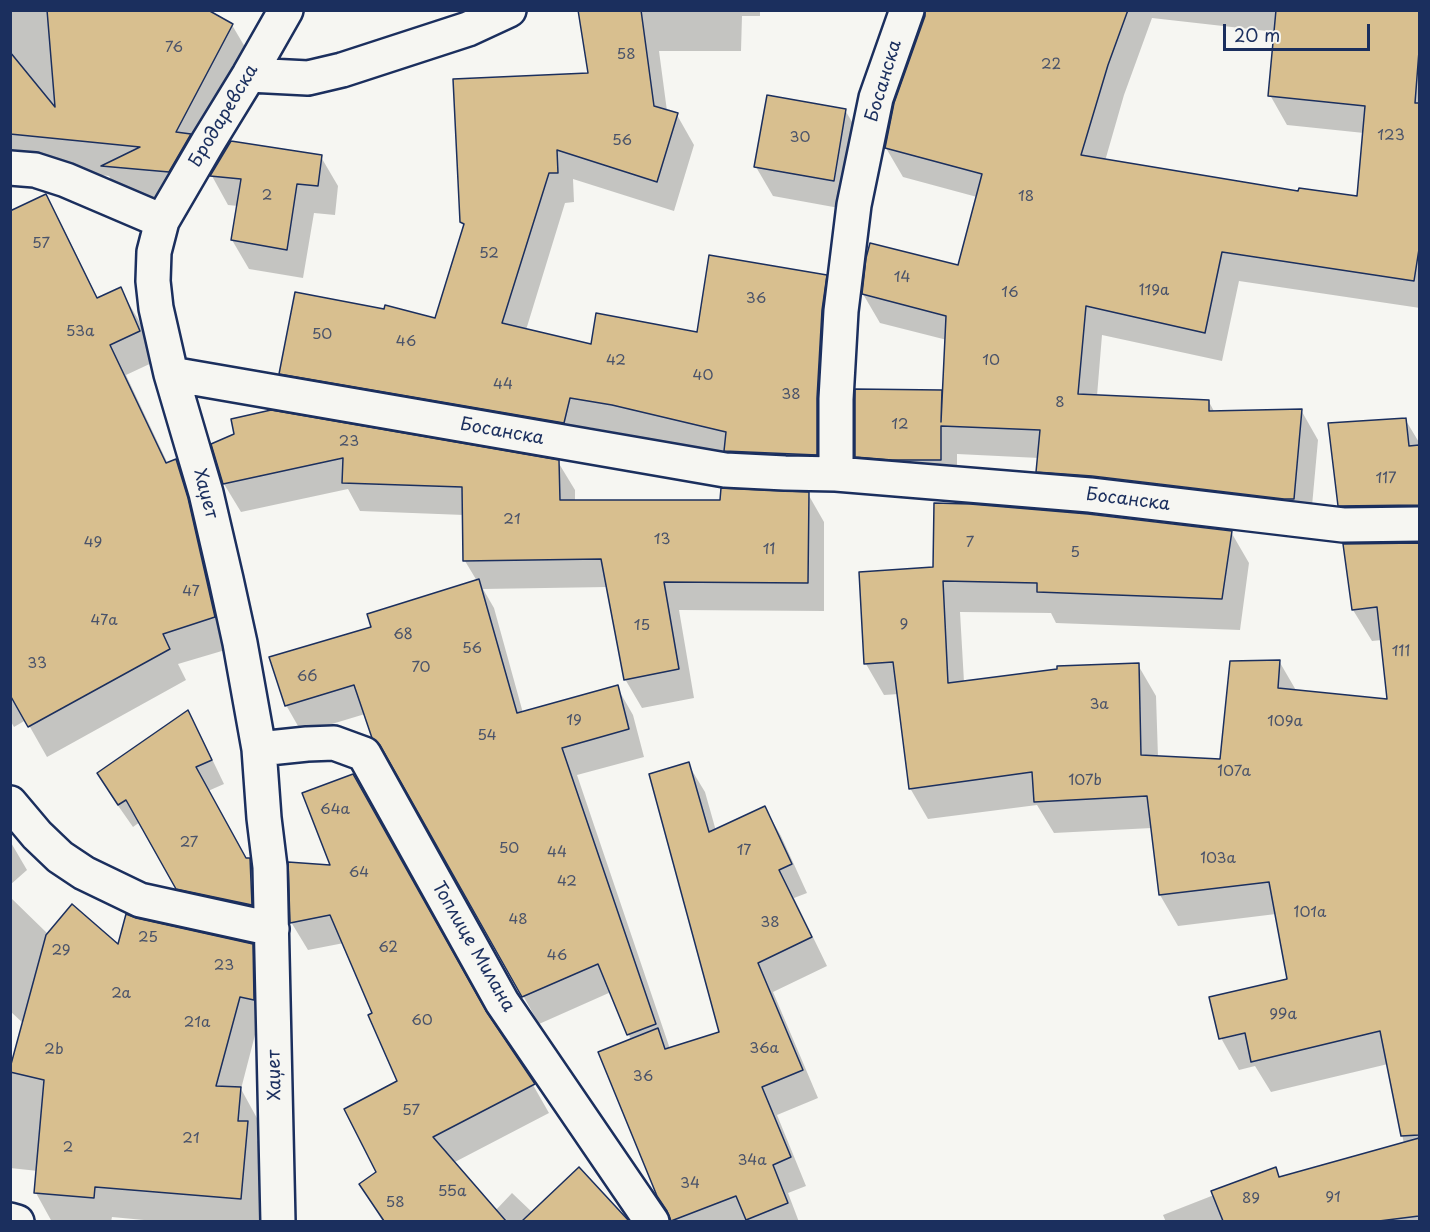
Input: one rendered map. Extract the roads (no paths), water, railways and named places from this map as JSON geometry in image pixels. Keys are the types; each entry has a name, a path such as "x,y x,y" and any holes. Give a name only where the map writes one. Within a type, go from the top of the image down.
{"street":[{"path":"249,75 308,78 342,70 468,29 509,10"},
{"name":"Босанска","path":"836,474 836,399 842,311 854,205 876,98 907,10"},
{"name":"Бродаревска","path":"162,221 249,75 283,12"},
{"path":"10,168 35,170 66,180 162,221"},
{"name":"Хаџет","path":"162,221 154,252 153,281 156,308 171,374 206,492 224,568 259,749 270,867 278,1221"},
{"name":"Босанска","path":"171,374 725,470 785,474 836,474 1090,495 1343,525 1419,524"},
{"name":"Топлице Милана","path":"259,749 334,743 364,754 502,1002 652,1221"},
{"path":"10,803 37,835 60,857 84,873 140,900 272,929"},
{"path":"10,1220 17,1221"}]}
